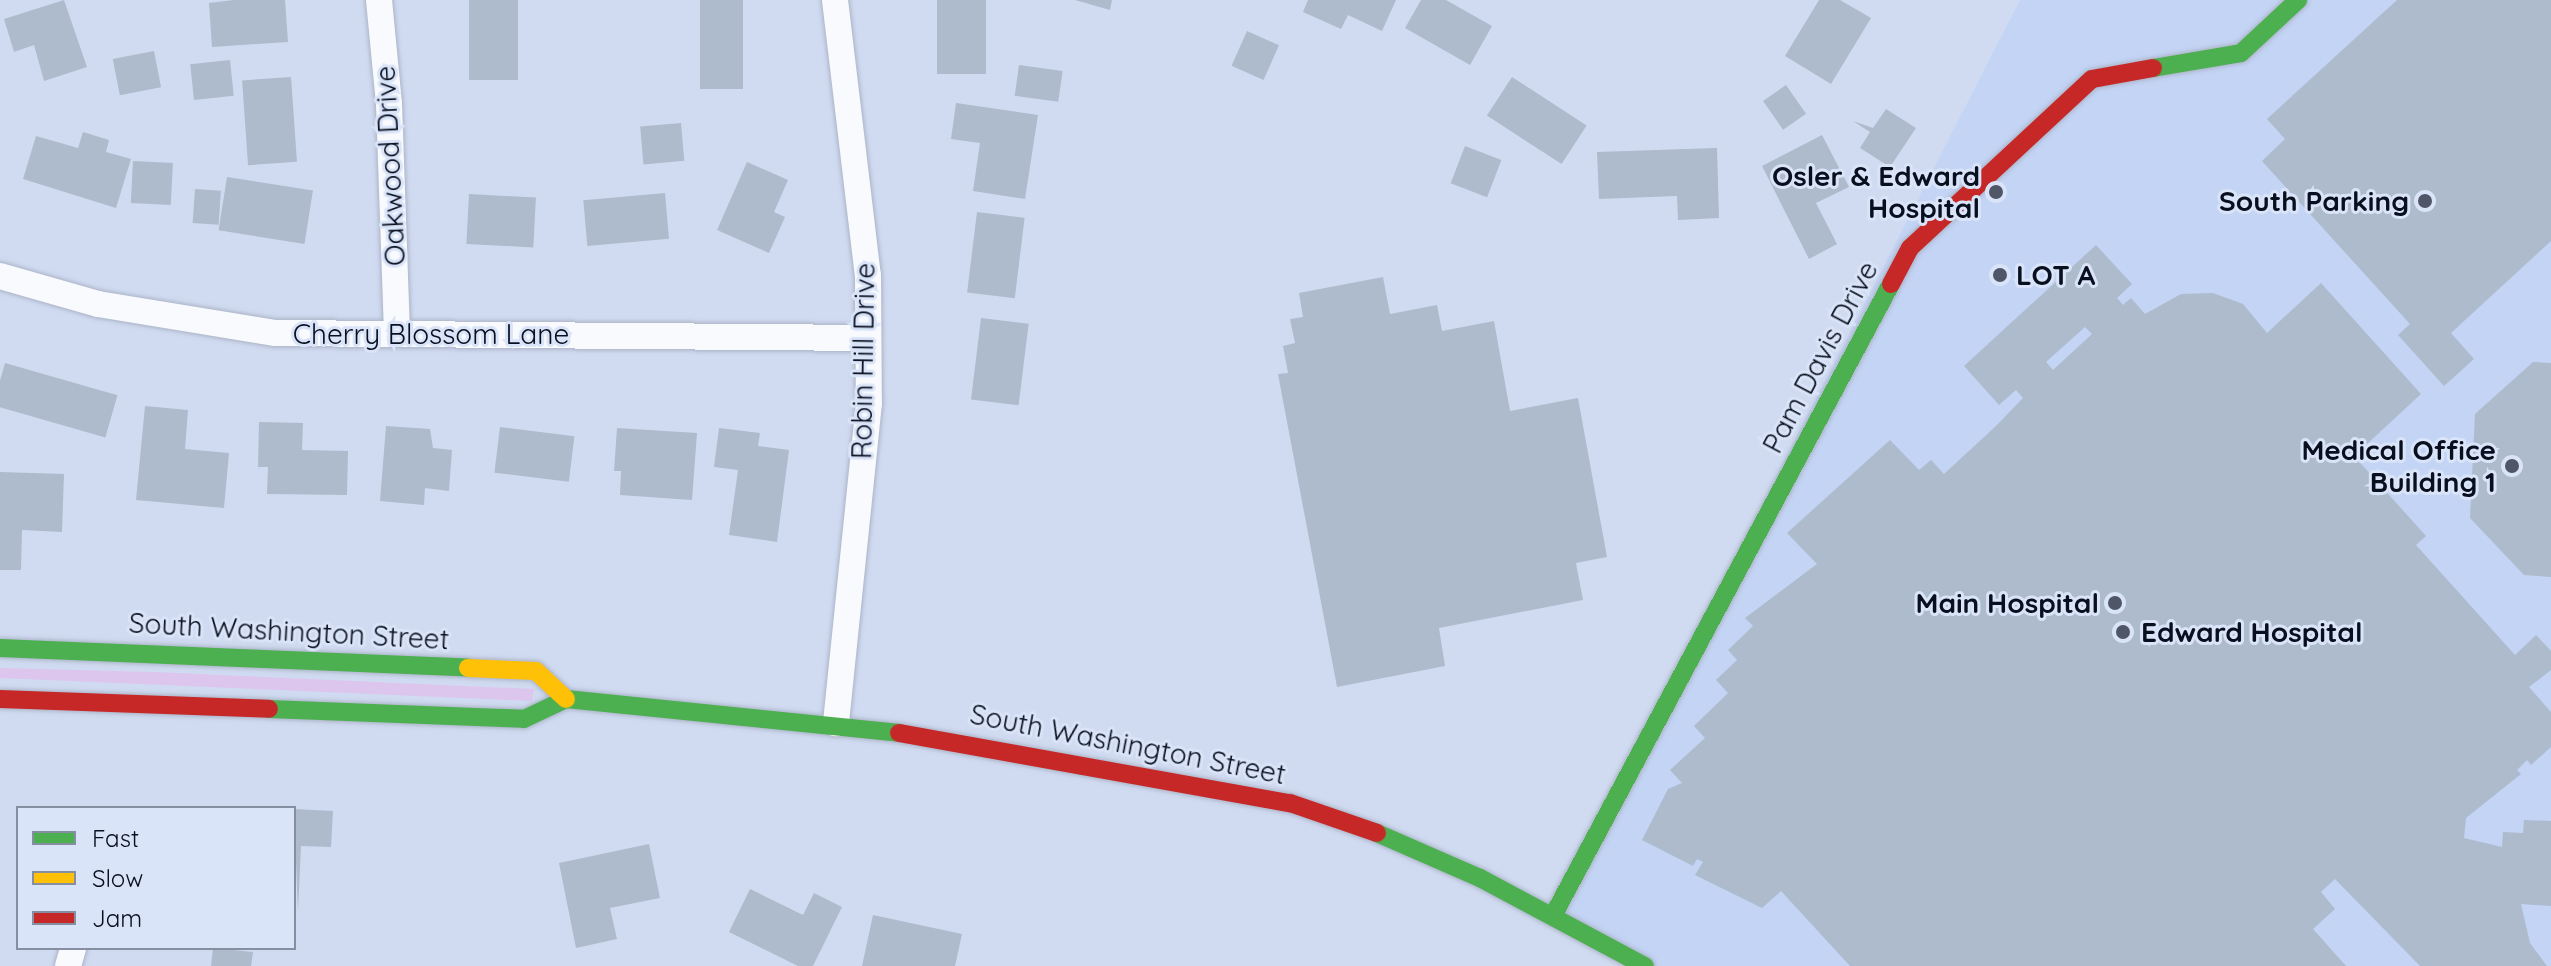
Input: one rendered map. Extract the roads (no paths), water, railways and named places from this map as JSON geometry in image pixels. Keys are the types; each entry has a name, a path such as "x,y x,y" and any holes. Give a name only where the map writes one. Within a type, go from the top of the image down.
{"main road":[{"name":"Pam Davis Drive","path":"1554,914 1910,248 2092,79 2241,53 2298,0"},
{"name":"South Washington Street","path":"0,648 536,671 566,699 836,723 1149,772 1290,803 1396,840 1554,914 1645,966"},
{"path":"0,699 524,719 566,699"}],"street":[{"name":"Oakwood Drive","path":"379,0 389,104 397,333"},
{"name":"Robin Hill Drive","path":"835,0 868,275 869,403 836,723"},
{"name":"Cherry Blossom Lane","path":"0,276 195,324 276,333 868,338"}],"place":[{"name":"Osler & Edward Hospital","path":"1996,192"},
{"name":"South Parking","path":"2425,201"},
{"name":"LOT A","path":"2000,275"},
{"name":"Medical Office Building 1","path":"2512,466"},
{"name":"Main Hospital","path":"2115,603"},
{"name":"Edward Hospital","path":"2123,632"}]}
